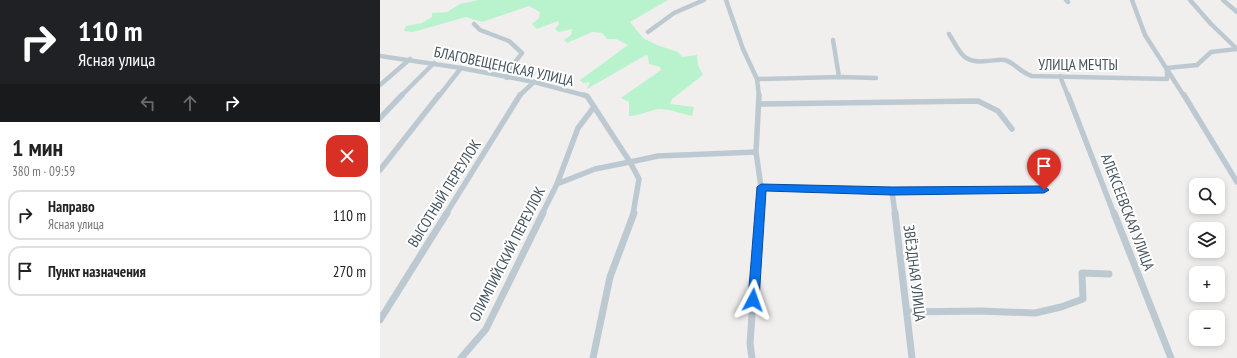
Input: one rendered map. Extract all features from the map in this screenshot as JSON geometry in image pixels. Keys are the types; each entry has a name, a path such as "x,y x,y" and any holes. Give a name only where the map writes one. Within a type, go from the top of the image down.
{"street":[{"path":"648,32 660,20 704,0"},
{"path":"726,0 743,49 757,79 760,104 756,152 761,187 750,344 752,358"},
{"path":"1132,0 1144,35 1167,68 1237,182"},
{"path":"1190,0 1211,24 1237,49"},
{"path":"1223,0 1237,12"},
{"path":"474,24 480,30 509,41 522,53 512,66 507,78"},
{"name":"УЛИЦА МЕЧТЫ","path":"949,34 964,58 973,61 1003,60 1030,76 1042,74 1060,76 1117,76 1167,79 1167,68"},
{"path":"833,40 839,77"},
{"path":"1167,68 1197,66 1211,52 1237,49"},
{"name":"БЛАГОВЕЩЕНСКАЯ УЛИЦА","path":"380,56 434,63 534,82 587,96 630,162 639,179 635,209 610,277 593,358"},
{"path":"380,85 410,59"},
{"path":"380,118 434,63"},
{"path":"380,170 461,68"},
{"name":"АЛЕКСЕЕВСКАЯ УЛИЦА","path":"1060,76 1171,358"},
{"path":"757,79 839,77 876,78"},
{"name":"ВЫСОТНЫЙ ПЕРЕУЛОК","path":"380,320 520,95 534,82"},
{"path":"760,104 978,101 996,108 1004,116 1012,129"},
{"path":"557,184 578,128 594,106"},
{"path":"630,162 658,156 756,152"},
{"name":"ОЛИМПИЙСКИЙ ПЕРЕУЛОК","path":"461,358 486,328 557,184 596,170 630,162"},
{"path":"761,187 892,191 1044,190"},
{"name":"ЗВЁЗДНАЯ УЛИЦА","path":"892,191 912,358"},
{"path":"907,312 980,311 1035,313 1061,307 1083,299 1082,273 1109,274"}],"green space":[{"path":"478,0 668,0 630,22 643,38 657,45 678,52 682,57 697,55 698,65 703,75 672,99 670,104 694,107 692,116 660,109 629,116 629,102 621,98 661,70 660,67 649,64 648,56 646,55 587,89 590,82 583,83 580,80 628,45 616,39 607,39 602,33 592,32 567,43 564,40 571,35 572,29 559,32 555,29 559,24 558,21 537,29 532,24 539,18 540,12 529,6 482,22 466,17 413,32 404,31 406,26 422,23 432,17 432,13 447,12 460,4"}],"route":[{"path":"753,300 761,187 892,191 1044,190"}]}
